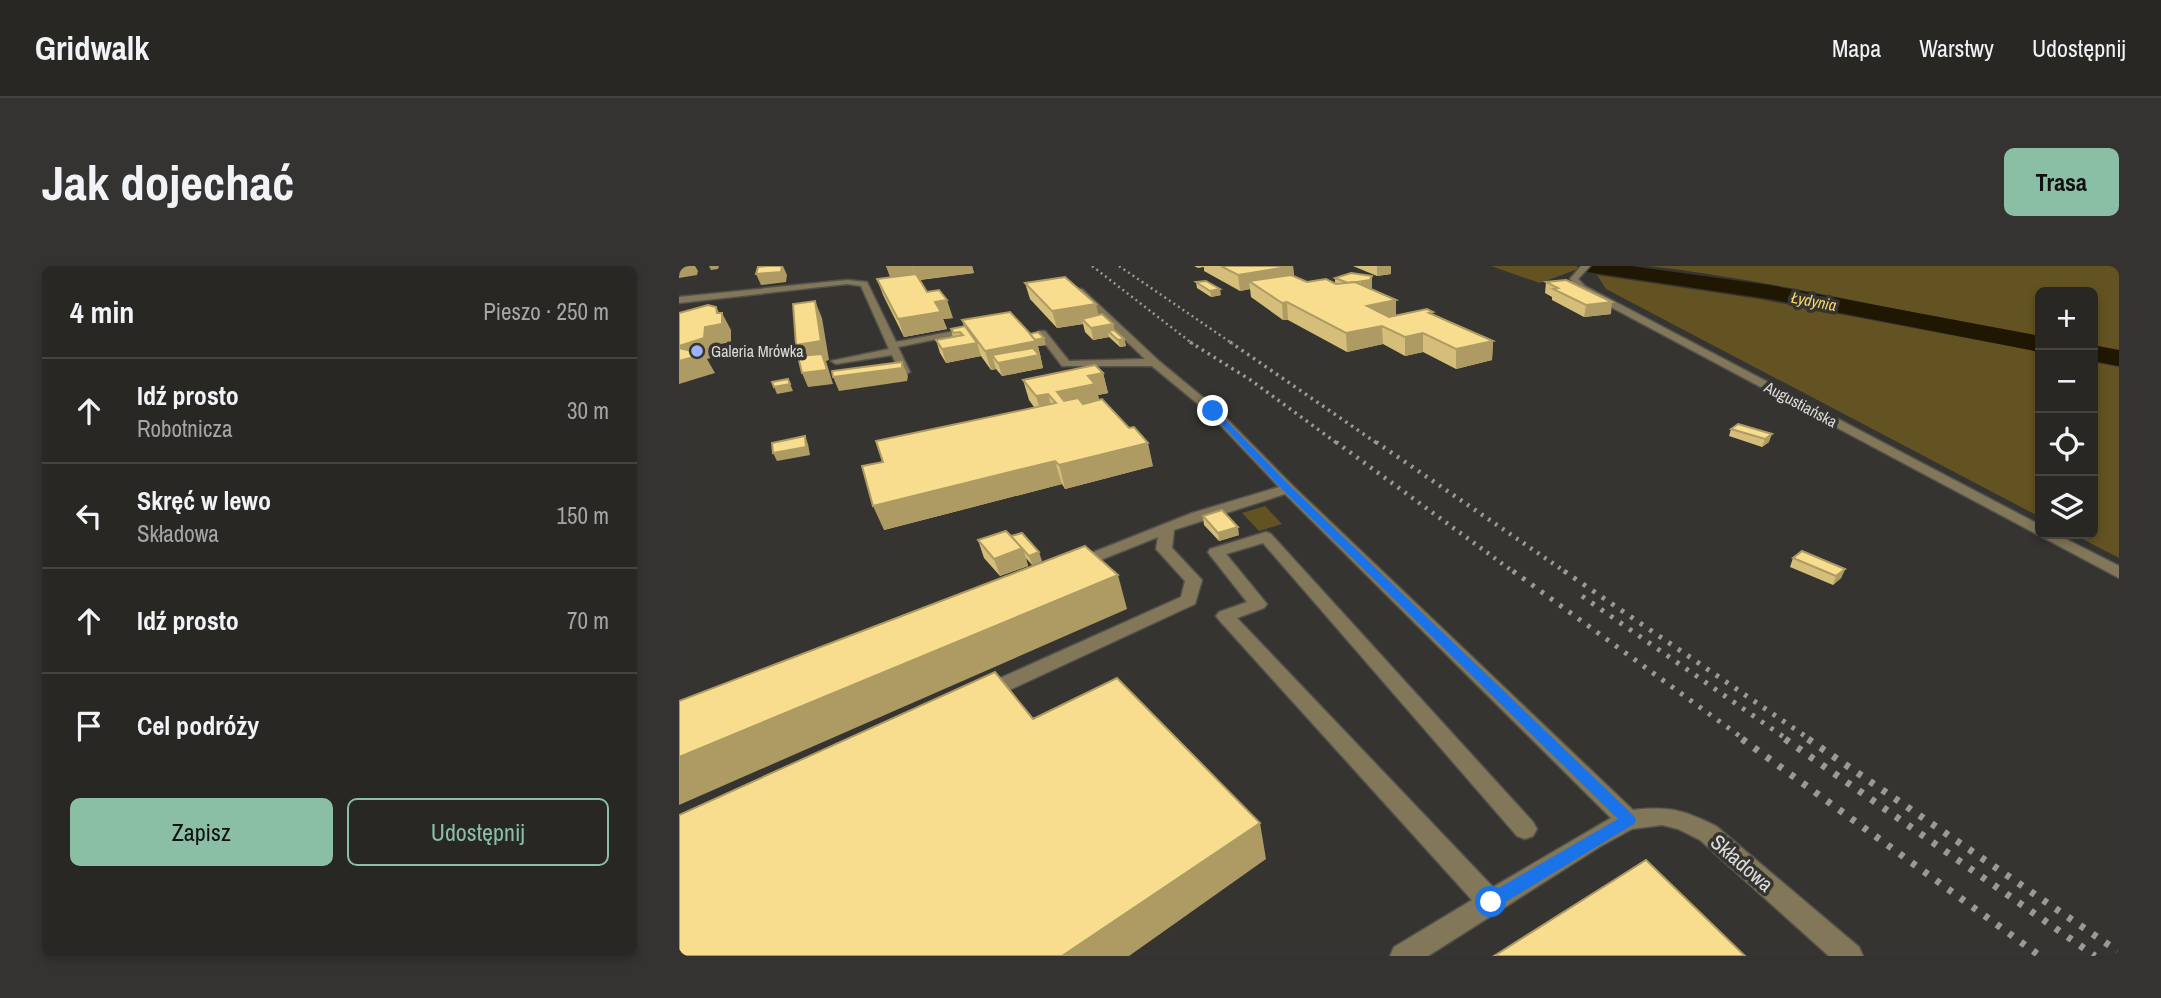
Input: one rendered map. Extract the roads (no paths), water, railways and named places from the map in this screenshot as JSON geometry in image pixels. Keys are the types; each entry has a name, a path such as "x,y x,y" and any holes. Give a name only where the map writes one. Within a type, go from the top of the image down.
{"street":[{"name":"Augustiańska","path":"1583,268 1574,279 1583,288 2035,528"},
{"path":"679,300 858,282 864,284 905,372"},
{"path":"1075,288 1155,363 1213,411 1288,489 1629,820 1404,956"},
{"path":"836,361 971,331"},
{"path":"1042,333 1066,364 1132,361 1155,363"},
{"path":"1065,568 1197,516 1288,489"},
{"path":"972,699 1189,600 1194,580 1164,549 1167,528"},
{"path":"1491,902 1225,616 1258,604 1216,552 1266,537 1525,829"},
{"path":"2054,539 2119,573"},
{"name":"Składowa","path":"1629,820 1662,816 1683,821 1708,833 1849,956"}],"waterway":[{"name":"Łydynia","path":"1587,266 1769,292 2035,343"},
{"name":"Łydynia","path":"2098,354 2119,358"}],"railway":[{"path":"1092,266 1192,343"},
{"path":"1119,266 1233,344"},
{"path":"1230,342 1378,444"},
{"path":"1192,343 1252,381 1338,444"},
{"path":"1336,442 1515,573"},
{"path":"1376,442 1567,573"},
{"path":"1513,571 1745,740"},
{"path":"1564,571 1811,740"},
{"path":"1582,596 1788,740"},
{"path":"1742,739 2040,956"},
{"path":"1785,739 2095,956"},
{"path":"1808,739 2119,952"}],"place":[{"name":"Galeria Mrówka","path":"697,351"}]}
